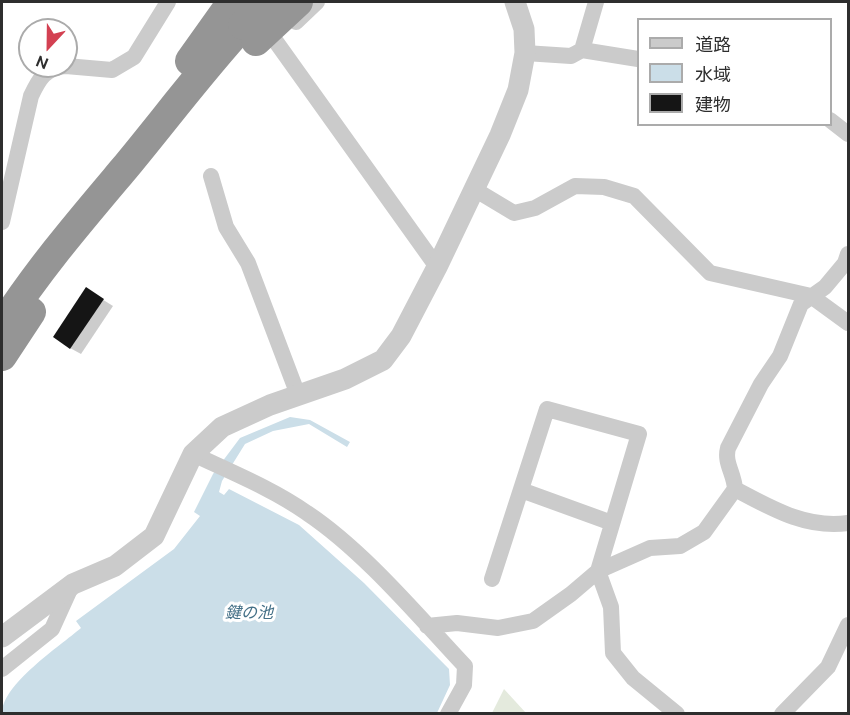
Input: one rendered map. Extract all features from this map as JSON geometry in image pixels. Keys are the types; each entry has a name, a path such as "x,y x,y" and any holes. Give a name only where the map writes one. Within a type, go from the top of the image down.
{"highway":[{"path":"2,326 49,257 209,62 247,19 266,2"},
{"path":"247,19 298,2"},
{"path":"2,356 130,161"}],"street":[{"path":"78,67 112,70 134,57 168,2"},
{"path":"317,2 247,19 437,267"},
{"path":"2,637 73,584 115,566 154,536 193,454 222,427 298,395 345,379 383,360 401,336 437,267 518,90 525,53 524,29 515,2"},
{"path":"582,50 596,2"},
{"path":"525,53 571,56 582,50 637,59"},
{"path":"2,222 31,96 41,78"},
{"path":"832,121 849,134"},
{"path":"211,176 226,227 248,263 298,395"},
{"path":"474,189 514,213 535,208 574,186 604,187 634,196 710,273 811,296 849,323"},
{"path":"427,626 457,623 498,628 533,621 598,571 650,548 680,546 704,532 735,489 734,477 725,459 728,448 761,384 780,356 801,303 825,287 845,263 849,254"},
{"path":"492,579 547,410 639,434 598,571 611,607 613,653 633,678 677,714"},
{"path":"193,454 306,512 340,538 427,626 465,666 464,685 448,714"},
{"path":"735,489 797,520 849,523"},
{"path":"521,490 612,523"},
{"path":"2,669 52,629 73,584"},
{"path":"782,714 844,652 849,625"}],"shaded area":[{"path":"504,689 526,713 492,713"}],"water":[{"name":"鍵の池","path":"290,417 310,420 350,442 347,447 309,424 273,431 245,444 222,481 219,492 224,495 229,489 299,525 364,583 449,669 450,685 437,713 2,714 4,703 21,679 81,628 76,621 174,549 200,516 194,512 213,474 240,438"}],"building":[{"path":"86,287 104,299 70,349 53,337"}]}
